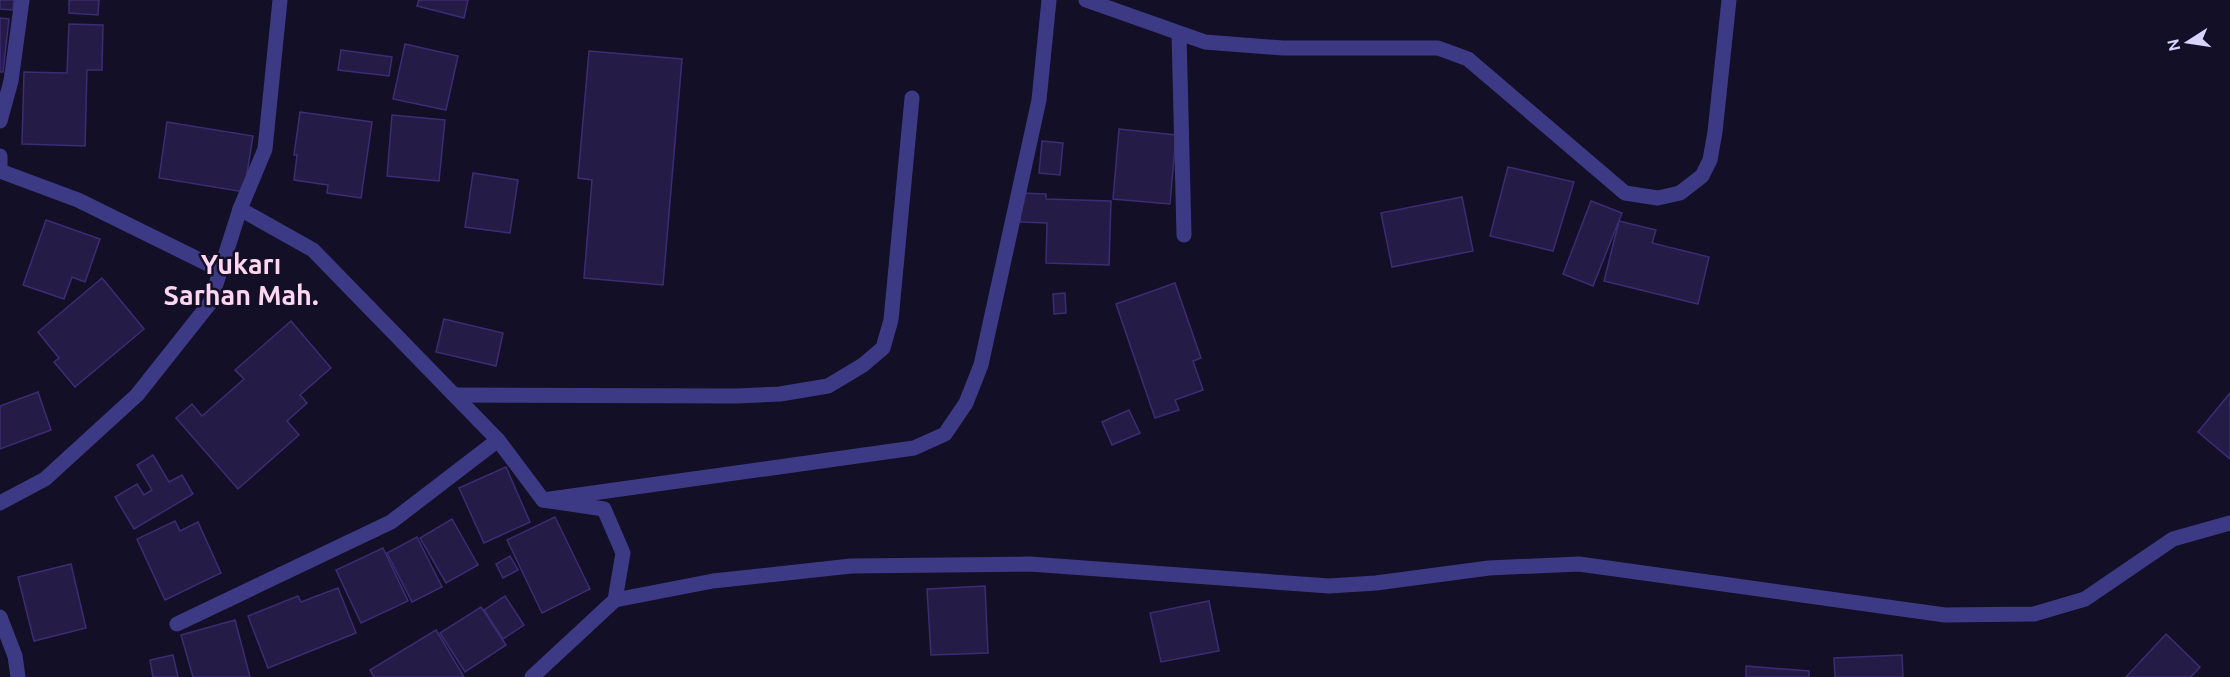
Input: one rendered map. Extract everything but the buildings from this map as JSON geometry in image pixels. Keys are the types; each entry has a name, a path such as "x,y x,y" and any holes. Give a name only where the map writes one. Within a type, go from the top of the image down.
{"street":[{"path":"0,121 11,81 22,0"},
{"path":"0,503 45,479 137,394 210,303 240,209 265,149 280,0"},
{"path":"543,500 914,448 945,434 966,402 981,365 1039,100 1049,0"},
{"path":"1086,0 1205,42 1283,48 1438,48 1468,59 1625,193 1658,198 1680,193 1702,176 1710,160 1729,0"},
{"path":"1179,34 1184,236"},
{"path":"455,395 737,396 780,394 828,386 862,365 883,348 891,320 912,98"},
{"path":"0,156 0,171 78,200 220,270"},
{"path":"240,209 313,250 498,440 543,500 604,509 623,553 615,600"},
{"path":"177,624 391,522 498,440"},
{"path":"532,677 615,600 713,581 851,566 1030,564 1329,586 1376,584 1489,568 1579,564 1945,615 2034,614 2085,599 2173,539 2230,523"},
{"path":"0,617 15,656 18,677"}],"district":[{"name":"Yukarı Sarhan Mah.","path":"241,280"}]}
